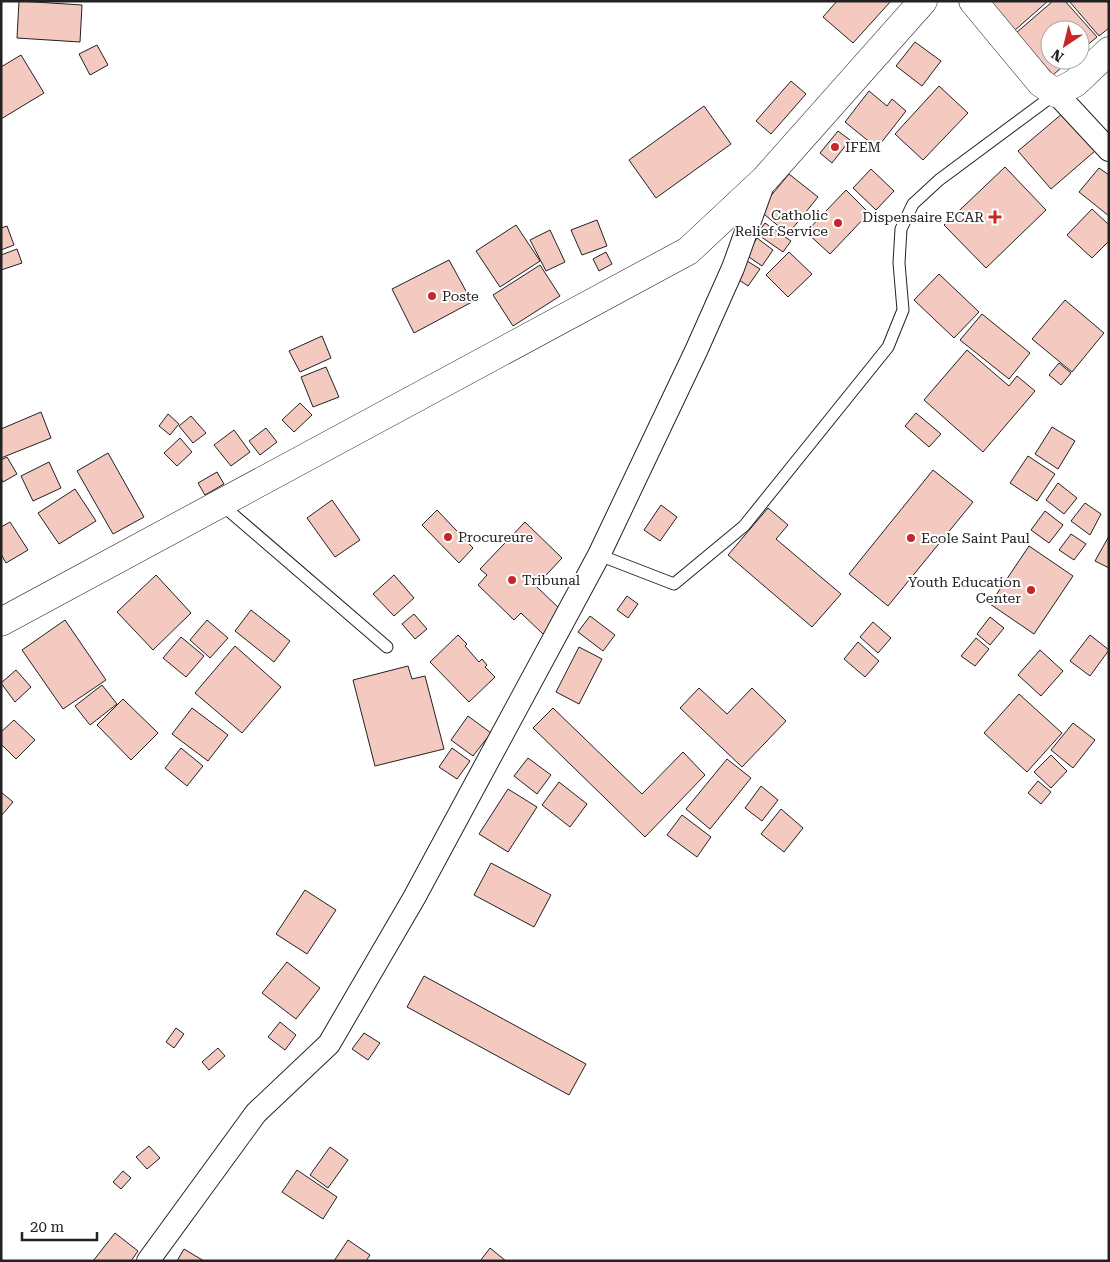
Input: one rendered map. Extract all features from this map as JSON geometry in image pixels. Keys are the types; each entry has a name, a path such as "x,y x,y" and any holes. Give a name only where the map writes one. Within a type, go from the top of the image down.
{"street":[{"path":"1,622 688,251 766,179 923,1"},
{"path":"973,1 1041,83 1056,92 1109,150"},
{"path":"1056,92 1075,83 1109,51"},
{"path":"148,1261 256,1113 329,1044 414,898 599,555 730,276 766,179"}],"lane":[{"path":"599,555 674,584 744,526 888,347 903,310 899,263 901,229 913,204 940,180 1056,92"},
{"path":"221,504 386,647"}],"building":[{"path":"19,1 82,5 80,42 17,38"},
{"path":"837,1 891,1 853,43 823,17"},
{"path":"988,1 1048,1 1014,31"},
{"path":"1053,1 1065,1 1082,20 1040,20 1040,60 1016,33"},
{"path":"1069,1 1106,1 1109,4 1109,28 1099,36 1090,26 1090,20 1085,20"},
{"path":"1090,29 1097,37 1090,43"},
{"path":"915,42 941,61 922,86 896,66"},
{"path":"97,45 108,65 90,75 79,54"},
{"path":"21,55 44,93 1,119 1,67"},
{"path":"1049,70 1059,70 1053,75"},
{"path":"791,81 806,94 771,134 756,121"},
{"path":"939,86 968,113 923,160 895,134"},
{"path":"869,91 887,106 892,99 906,111 877,148 845,122"},
{"path":"704,106 731,144 656,198 629,160"},
{"path":"1063,113 1095,151 1051,189 1018,151"},
{"name":"IFEM","path":"838,131 850,140 832,163 820,153"},
{"name":"Dispensaire ECAR","path":"1005,167 1046,210 986,268 944,225"},
{"path":"1099,168 1109,175 1109,216 1079,192"},
{"path":"871,169 894,191 876,210 853,188"},
{"path":"789,174 818,197 788,234 759,210"},
{"name":"Catholic Relief Service","path":"846,190 869,213 830,254 806,232"},
{"path":"1092,209 1109,225 1109,241 1092,258 1067,235"},
{"path":"597,220 607,246 582,255 571,230"},
{"path":"765,223 791,241 783,252 757,234"},
{"path":"516,225 540,261 500,287 476,251"},
{"path":"7,226 14,245 1,250 1,228"},
{"path":"550,230 565,262 546,271 530,240"},
{"path":"757,238 773,250 762,266 746,255"},
{"path":"17,249 22,263 1,270 1,255"},
{"path":"606,252 612,264 599,271 593,259"},
{"path":"789,252 812,274 788,297 766,275"},
{"name":"Poste","path":"449,260 472,302 414,333 392,289"},
{"path":"747,261 760,269 748,286 736,278"},
{"path":"540,265 560,296 513,326 493,295"},
{"path":"939,274 979,312 954,338 914,300"},
{"path":"1065,300 1104,333 1072,372 1032,339"},
{"path":"982,314 1030,353 1009,379 960,340"},
{"path":"322,336 331,358 300,372 289,351"},
{"path":"967,350 1009,386 1017,376 1035,391 983,452 924,400"},
{"path":"1059,363 1071,373 1061,385 1049,375"},
{"path":"326,367 339,397 313,407 301,377"},
{"path":"300,403 312,415 294,432 282,420"},
{"path":"41,412 51,438 1,458 1,429"},
{"path":"916,413 941,434 929,447 905,426"},
{"path":"168,414 179,424 170,435 159,426"},
{"path":"191,416 206,433 193,443 179,426"},
{"path":"1052,427 1075,441 1058,469 1035,454"},
{"path":"266,428 277,442 260,455 249,441"},
{"path":"234,430 250,452 231,466 214,445"},
{"path":"180,438 192,452 177,466 164,453"},
{"path":"108,453 144,517 113,534 77,471"},
{"path":"1028,456 1055,474 1037,501 1010,483"},
{"path":"7,457 17,474 3,482 1,478 1,460"},
{"path":"49,462 61,488 33,501 21,476"},
{"name":"Ecole Saint Paul","path":"933,470 973,502 888,606 849,574"},
{"path":"217,472 224,484 205,495 198,483"},
{"path":"1058,483 1077,498 1064,514 1046,500"},
{"path":"75,489 96,521 59,544 38,513"},
{"path":"332,500 360,540 335,557 307,518"},
{"path":"1085,503 1101,514 1090,535 1071,521"},
{"path":"661,505 677,517 660,541 644,530"},
{"path":"768,508 788,525 776,539 841,594 812,627 728,555"},
{"name":"Procureure","path":"437,510 473,548 459,563 422,525"},
{"path":"1045,511 1063,525 1049,543 1031,530"},
{"path":"10,522 28,550 6,563 1,554 1,527"},
{"name":"Tribunal","path":"525,522 562,558 536,586 564,613 543,634 521,613 514,620 478,585 487,575 480,569"},
{"path":"1071,534 1086,544 1074,560 1059,550"},
{"path":"1109,536 1109,568 1095,561"},
{"name":"Youth Education Center","path":"1029,546 1073,576 1034,634 990,604"},
{"path":"156,575 191,613 153,650 117,612"},
{"path":"394,575 414,598 394,616 373,594"},
{"path":"627,596 638,604 628,618 617,610"},
{"path":"251,610 290,641 274,662 235,631"},
{"path":"414,614 427,629 415,639 402,624"},
{"path":"590,616 615,635 603,651 578,632"},
{"path":"990,617 1004,628 990,645 977,634"},
{"path":"65,620 106,680 63,709 22,650"},
{"path":"207,620 228,638 210,658 190,640"},
{"path":"873,622 891,638 878,653 860,637"},
{"path":"458,635 467,644 465,646 479,662 482,659 487,665 485,667 495,677 469,702 430,662"},
{"path":"1090,635 1109,650 1090,676 1070,661"},
{"path":"181,637 204,656 186,677 163,658"},
{"path":"976,638 989,649 975,666 961,656"},
{"path":"858,642 879,661 865,677 844,659"},
{"path":"235,646 281,687 242,733 195,693"},
{"path":"579,647 602,659 579,704 556,692"},
{"path":"1040,650 1063,671 1041,696 1018,675"},
{"path":"408,666 412,679 425,676 444,749 375,766 353,680"},
{"path":"16,670 31,687 15,702 1,683"},
{"path":"102,685 117,704 90,725 75,706"},
{"path":"699,688 727,714 752,688 786,721 742,767 680,708"},
{"path":"1019,694 1062,733 1027,772 984,733"},
{"path":"123,699 158,733 131,760 97,725"},
{"path":"192,708 228,735 208,761 172,734"},
{"path":"553,708 642,794 683,752 705,775 645,837 533,728"},
{"path":"468,716 491,733 473,756 451,740"},
{"path":"14,720 35,740 16,759 1,744 1,732"},
{"path":"1073,723 1095,740 1073,768 1051,750"},
{"path":"181,748 203,766 187,786 165,768"},
{"path":"452,748 470,761 457,779 439,767"},
{"path":"1051,755 1067,771 1051,788 1034,772"},
{"path":"528,758 551,775 537,794 514,776"},
{"path":"727,759 751,778 710,829 686,809"},
{"path":"1038,781 1051,792 1041,804 1028,793"},
{"path":"559,782 587,804 570,827 542,805"},
{"path":"761,786 778,800 762,821 745,808"},
{"path":"508,789 537,807 508,852 479,834"},
{"path":"1,792 13,802 1,816"},
{"path":"781,809 803,828 784,852 761,834"},
{"path":"682,815 711,837 697,857 667,835"},
{"path":"491,863 551,895 534,927 474,895"},
{"path":"305,890 336,910 307,954 276,934"},
{"path":"287,962 320,988 296,1019 262,993"},
{"path":"424,976 586,1064 569,1095 407,1007"},
{"path":"280,1022 296,1035 285,1050 268,1037"},
{"path":"176,1028 184,1034 174,1048 166,1042"},
{"path":"364,1033 380,1043 368,1060 352,1049"},
{"path":"218,1048 225,1056 209,1070 202,1062"},
{"path":"149,1146 160,1158 147,1169 136,1157"},
{"path":"330,1147 348,1160 328,1188 310,1175"},
{"path":"297,1170 337,1197 323,1219 282,1192"},
{"path":"123,1171 131,1178 121,1189 113,1182"},
{"path":"115,1233 138,1251 131,1261 93,1261"},
{"path":"348,1240 370,1255 366,1261 334,1261"},
{"path":"490,1248 506,1261 480,1261"},
{"path":"184,1249 204,1261 177,1261"}],"place":[{"name":"IFEM","path":"835,147"},
{"name":"Dispensaire ECAR","path":"995,217"},
{"name":"Catholic Relief Service","path":"838,223"},
{"name":"Poste","path":"432,296"},
{"name":"Procureure","path":"448,537"},
{"name":"Ecole Saint Paul","path":"911,538"},
{"name":"Tribunal","path":"512,580"},
{"name":"Youth Education Center","path":"1031,590"}]}
